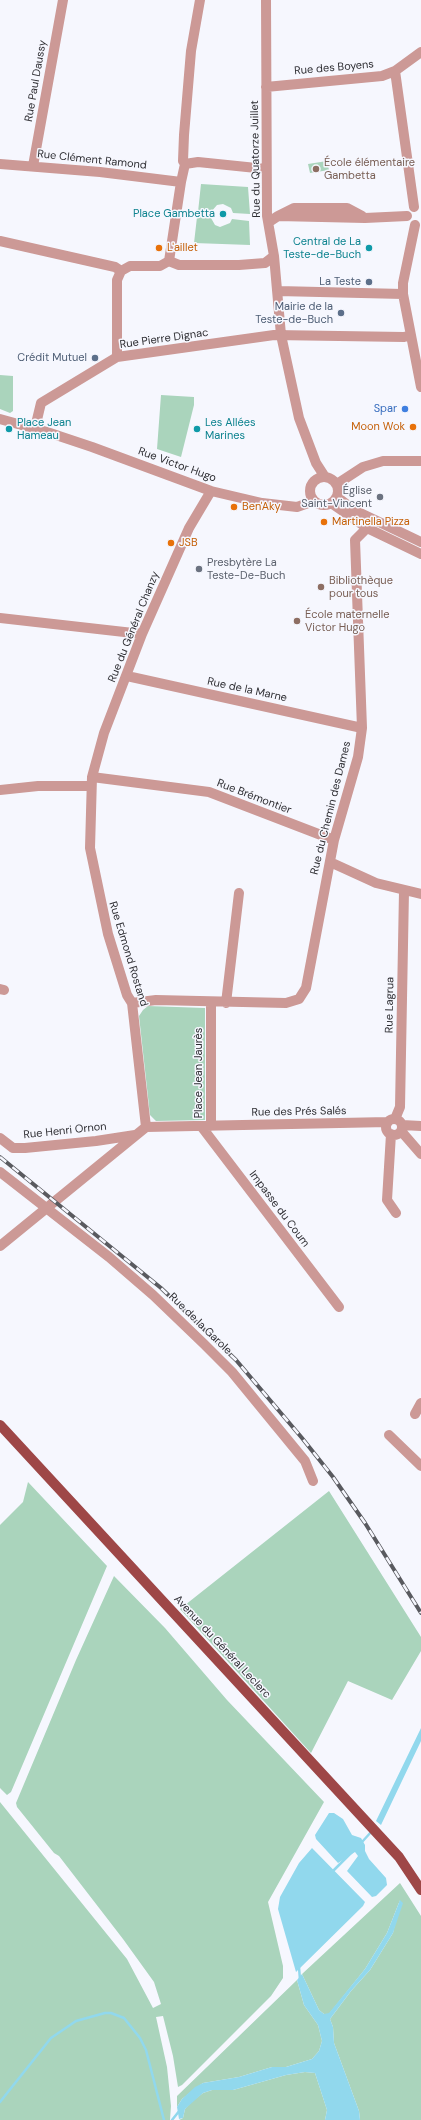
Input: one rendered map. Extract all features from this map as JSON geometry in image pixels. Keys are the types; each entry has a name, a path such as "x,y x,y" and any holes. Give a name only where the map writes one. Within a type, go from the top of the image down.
{"main road":[{"name":"Avenue du Général Leclerc","path":"0,1425 399,1857 421,1890"}],"street":[{"name":"Rue Paul Daussy","path":"33,166 63,0"},
{"path":"169,261 180,182 185,164 182,161 183,142 191,51 200,0"},
{"name":"Rue du Quatorze Juillet","path":"266,0 266,169 269,222 278,291 281,335 299,418 316,463 325,478"},
{"name":"Rue des Boyens","path":"266,87 382,76 395,71 421,52"},
{"path":"395,71 418,207 409,210 407,216 410,222 418,224 403,294 421,387"},
{"path":"185,164 198,162 266,169"},
{"name":"Rue Clément Ramond","path":"0,164 33,166 180,182"},
{"path":"269,222 278,216 364,218 407,216"},
{"path":"0,241 115,267 121,271"},
{"path":"169,261 178,265 239,266 265,264 274,256"},
{"path":"117,358 117,280 121,271 130,266 160,266 169,261"},
{"path":"278,291 403,294"},
{"name":"Rue Pierre Dignac","path":"35,428 41,403 117,358 281,335 404,337 411,335"},
{"path":"0,419 35,428"},
{"name":"Rue Victor Hugo","path":"35,428 92,446 211,491 262,503 297,506 314,501"},
{"path":"334,500 337,484 363,467 383,461 421,461"},
{"path":"334,500 324,505 314,501 311,495 311,486 317,480 325,478 337,484"},
{"name":"Rue du Général Chanzy","path":"92,782 104,733 142,634 189,528 211,491"},
{"path":"334,500 421,542"},
{"path":"334,500 370,529 421,554"},
{"name":"Rue du Chemin des Dames","path":"132,1003 156,1000 226,1003 286,1003 299,999 306,988 334,840 358,757 362,728 355,540 378,521"},
{"path":"0,618 142,634"},
{"name":"Rue de la Marne","path":"127,676 362,728"},
{"name":"Rue Brémontier","path":"0,790 92,782 209,792 334,840"},
{"name":"Rue Edmond Rostand","path":"92,782 90,848 99,898 108,934 127,996 132,1003 146,1128"},
{"path":"330,862 376,883 421,894"},
{"name":"Rue Lagrua","path":"396,1213 387,1200 395,1126 400,1102 404,891"},
{"path":"226,1003 239,893"},
{"name":"Place Jean Jaurès","path":"146,1128 211,1126 211,1002"},
{"name":"Impasse du Coum","path":"201,1126 339,1307"},
{"name":"Rue des Prés Salés","path":"211,1126 395,1126"},
{"path":"395,1126 421,1126"},
{"path":"395,1126 421,1154"},
{"path":"0,1246 45,1208 146,1128"},
{"name":"Rue Henri Ornon","path":"0,1138 13,1148 24,1148 96,1141 136,1135"},
{"name":"Rue de la Garole","path":"0,1172 109,1257 153,1295 232,1372 304,1461 313,1481"},
{"path":"415,1414 421,1402"},
{"path":"389,1435 421,1466"}],"green space":[{"path":"327,161 329,170 310,173 308,164"},
{"path":"201,184 248,187 250,214 233,213 231,208 223,204 217,205 211,212 198,212"},
{"path":"197,217 211,218 215,225 220,227 230,223 232,219 249,221 250,245 194,243"},
{"path":"0,375 13,376 13,411 10,413 0,409"},
{"path":"161,395 194,397 194,405 181,457 157,449"},
{"path":"148,1006 205,1008 205,1120 156,1121 150,1115 139,1016"},
{"path":"28,1482 107,1566 11,1792 7,1795 0,1788 0,1525 23,1502"},
{"path":"329,1491 421,1637 421,1651 392,1700 348,1681 311,1753 180,1609"},
{"path":"114,1576 165,1628 227,1700 324,1802 268,1902 283,1966 283,1978 271,1996 182,2085 178,2087 173,2056 163,2016 156,2017 167,2067 171,2106 170,2120 0,2120 0,1802 127,1959 153,2008 161,2004 154,1982 123,1939 59,1856 54,1853 17,1807 16,1803 76,1660"},
{"path":"400,1883 421,1916 421,2120 360,2120 359,2111 334,2043 333,2027 330,2019 351,1991 370,1970 393,1933 400,1900 387,1933 365,1969 329,2014 324,2014 319,2010 302,1974"},
{"path":"297,1980 304,2005 318,2025 322,2041 319,2051 312,2059 286,2067 272,2067 239,2077 203,2083 182,2099 177,2107 177,2096"},
{"path":"305,2072 315,2073 327,2110 325,2120 179,2120 183,2118 185,2109 191,2102 203,2093 212,2090 233,2090 286,2075"}],"water":[{"path":"421,1728 421,1741 381,1825 376,1821"},
{"path":"329,1813 334,1813 343,1819 352,1835 361,1838 365,1845 365,1851 369,1859 386,1878 387,1885 376,1896 372,1897 347,1871 358,1856 355,1852 338,1863 316,1839 315,1835"},
{"path":"312,1848 365,1902 363,1906 296,1972 278,1909 280,1897 299,1863"},
{"path":"400,1900 403,1903 393,1933 370,1970 351,1991 330,2019 333,2027 334,2043 359,2111 360,2120 325,2120 327,2110 315,2073 305,2072 286,2075 233,2090 212,2090 203,2093 185,2109 183,2118 179,2119 177,2107 182,2099 195,2087 203,2083 239,2077 272,2067 286,2067 312,2059 319,2051 322,2041 318,2025 304,2005 297,1980 302,1974 319,2010 324,2014 329,2013 365,1969 387,1933"}],"waterway":[{"path":"362,1842 372,1831"},
{"path":"332,1872 353,1851"},
{"path":"299,1967 300,1980"},
{"path":"0,2102 51,2038 76,2021 105,2013 111,2013 124,2018 140,2038 146,2050 164,2120"},
{"path":"172,2120 180,2110"}],"railway":[{"path":"0,1157 161,1288 236,1360 333,1477 365,1523 421,1613"}],"place":[{"name":"École élémentaire Gambetta","path":"316,169"},
{"name":"Place Gambetta","path":"223,214"},
{"name":"L'aillet","path":"159,248"},
{"name":"Central de La Teste-de-Buch","path":"369,248"},
{"name":"La Teste","path":"369,282"},
{"name":"Mairie de la Teste-de-Buch","path":"341,313"},
{"name":"Crédit Mutuel","path":"95,358"},
{"name":"Spar","path":"405,409"},
{"name":"Moon Wok","path":"413,427"},
{"name":"Place Jean Hameau","path":"9,429"},
{"name":"Les Allées Marines","path":"197,429"},
{"name":"Église Saint-Vincent","path":"380,497"},
{"name":"Ben'Aky","path":"234,507"},
{"name":"Martinella Pizza","path":"324,522"},
{"name":"JSB","path":"171,543"},
{"name":"Presbytère La Teste-De-Buch","path":"199,569"},
{"name":"Bibliothèque pour tous","path":"321,587"},
{"name":"École maternelle Victor Hugo","path":"297,621"}]}
